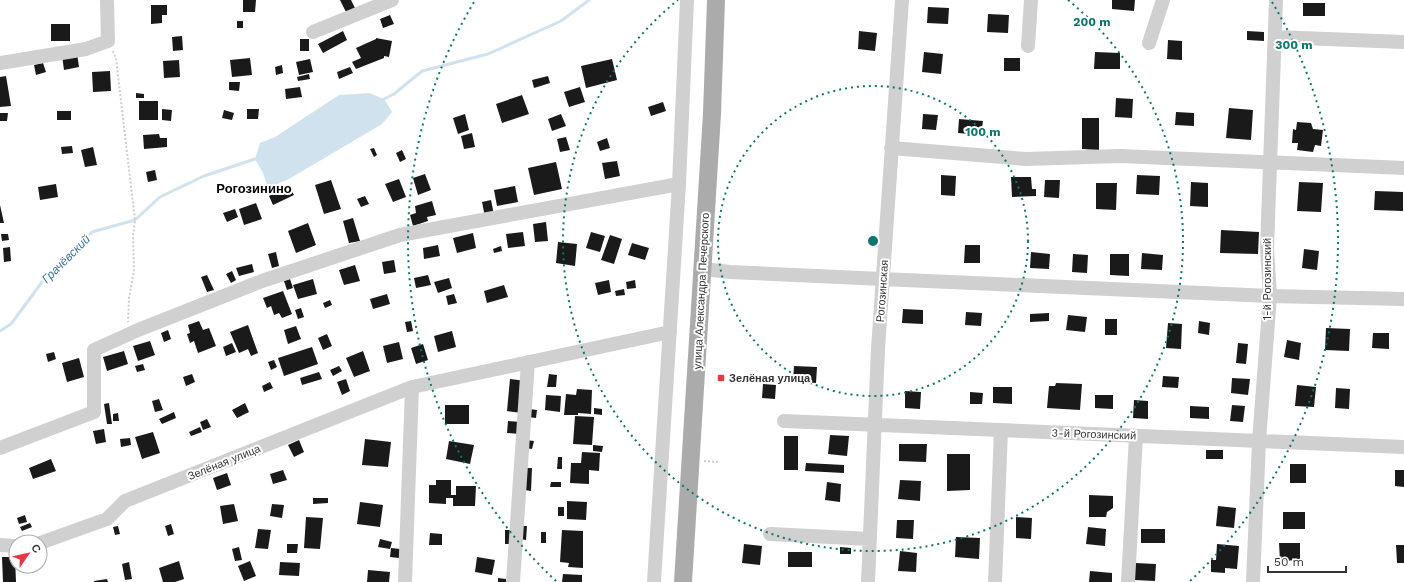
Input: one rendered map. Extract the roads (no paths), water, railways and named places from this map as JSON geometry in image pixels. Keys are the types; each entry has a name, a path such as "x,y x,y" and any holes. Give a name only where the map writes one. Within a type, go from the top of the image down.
{"main road":[{"name":"улица Александра Печерского","path":"683,582 712,114 716,0"}],"street":[{"path":"0,63 86,49 108,41 107,0"},
{"path":"313,32 392,0"},
{"path":"654,582 670,332 687,0"},
{"name":"Рогозинская","path":"868,582 882,279 902,0"},
{"path":"1028,46 1031,0"},
{"path":"1149,43 1164,0"},
{"name":"1-й Рогозинский","path":"1253,582 1259,441 1270,296 1267,248 1276,0"},
{"path":"1275,37 1404,42"},
{"path":"891,148 1026,159 1120,156 1404,168"},
{"path":"0,448 94,412 94,350 127,335 262,282 400,235 678,184"},
{"path":"703,269 730,272 1270,296 1404,299"},
{"name":"Зелёная улица","path":"48,539 107,520 125,501 412,387 670,332"},
{"path":"513,582 528,362"},
{"path":"405,582 412,387"},
{"name":"3-й Рогозинский","path":"784,421 1404,447"},
{"path":"995,582 1000,430"},
{"path":"1128,582 1136,436"},
{"path":"770,534 870,539"}],"water":[{"path":"369,93 384,99 392,112 382,124 289,179 268,188 263,173 255,159 260,143 275,137 339,95"}],"waterway":[{"path":"384,99 394,94 422,71 488,54 561,21 589,0"},
{"name":"Грачёвский","path":"0,331 11,324 45,278 92,232 135,220 160,197 204,176 255,159"}],"place":[{"name":"Зелёная улица","path":"721,378"}],"district":[{"name":"Рогозинино","path":"254,188"}]}
